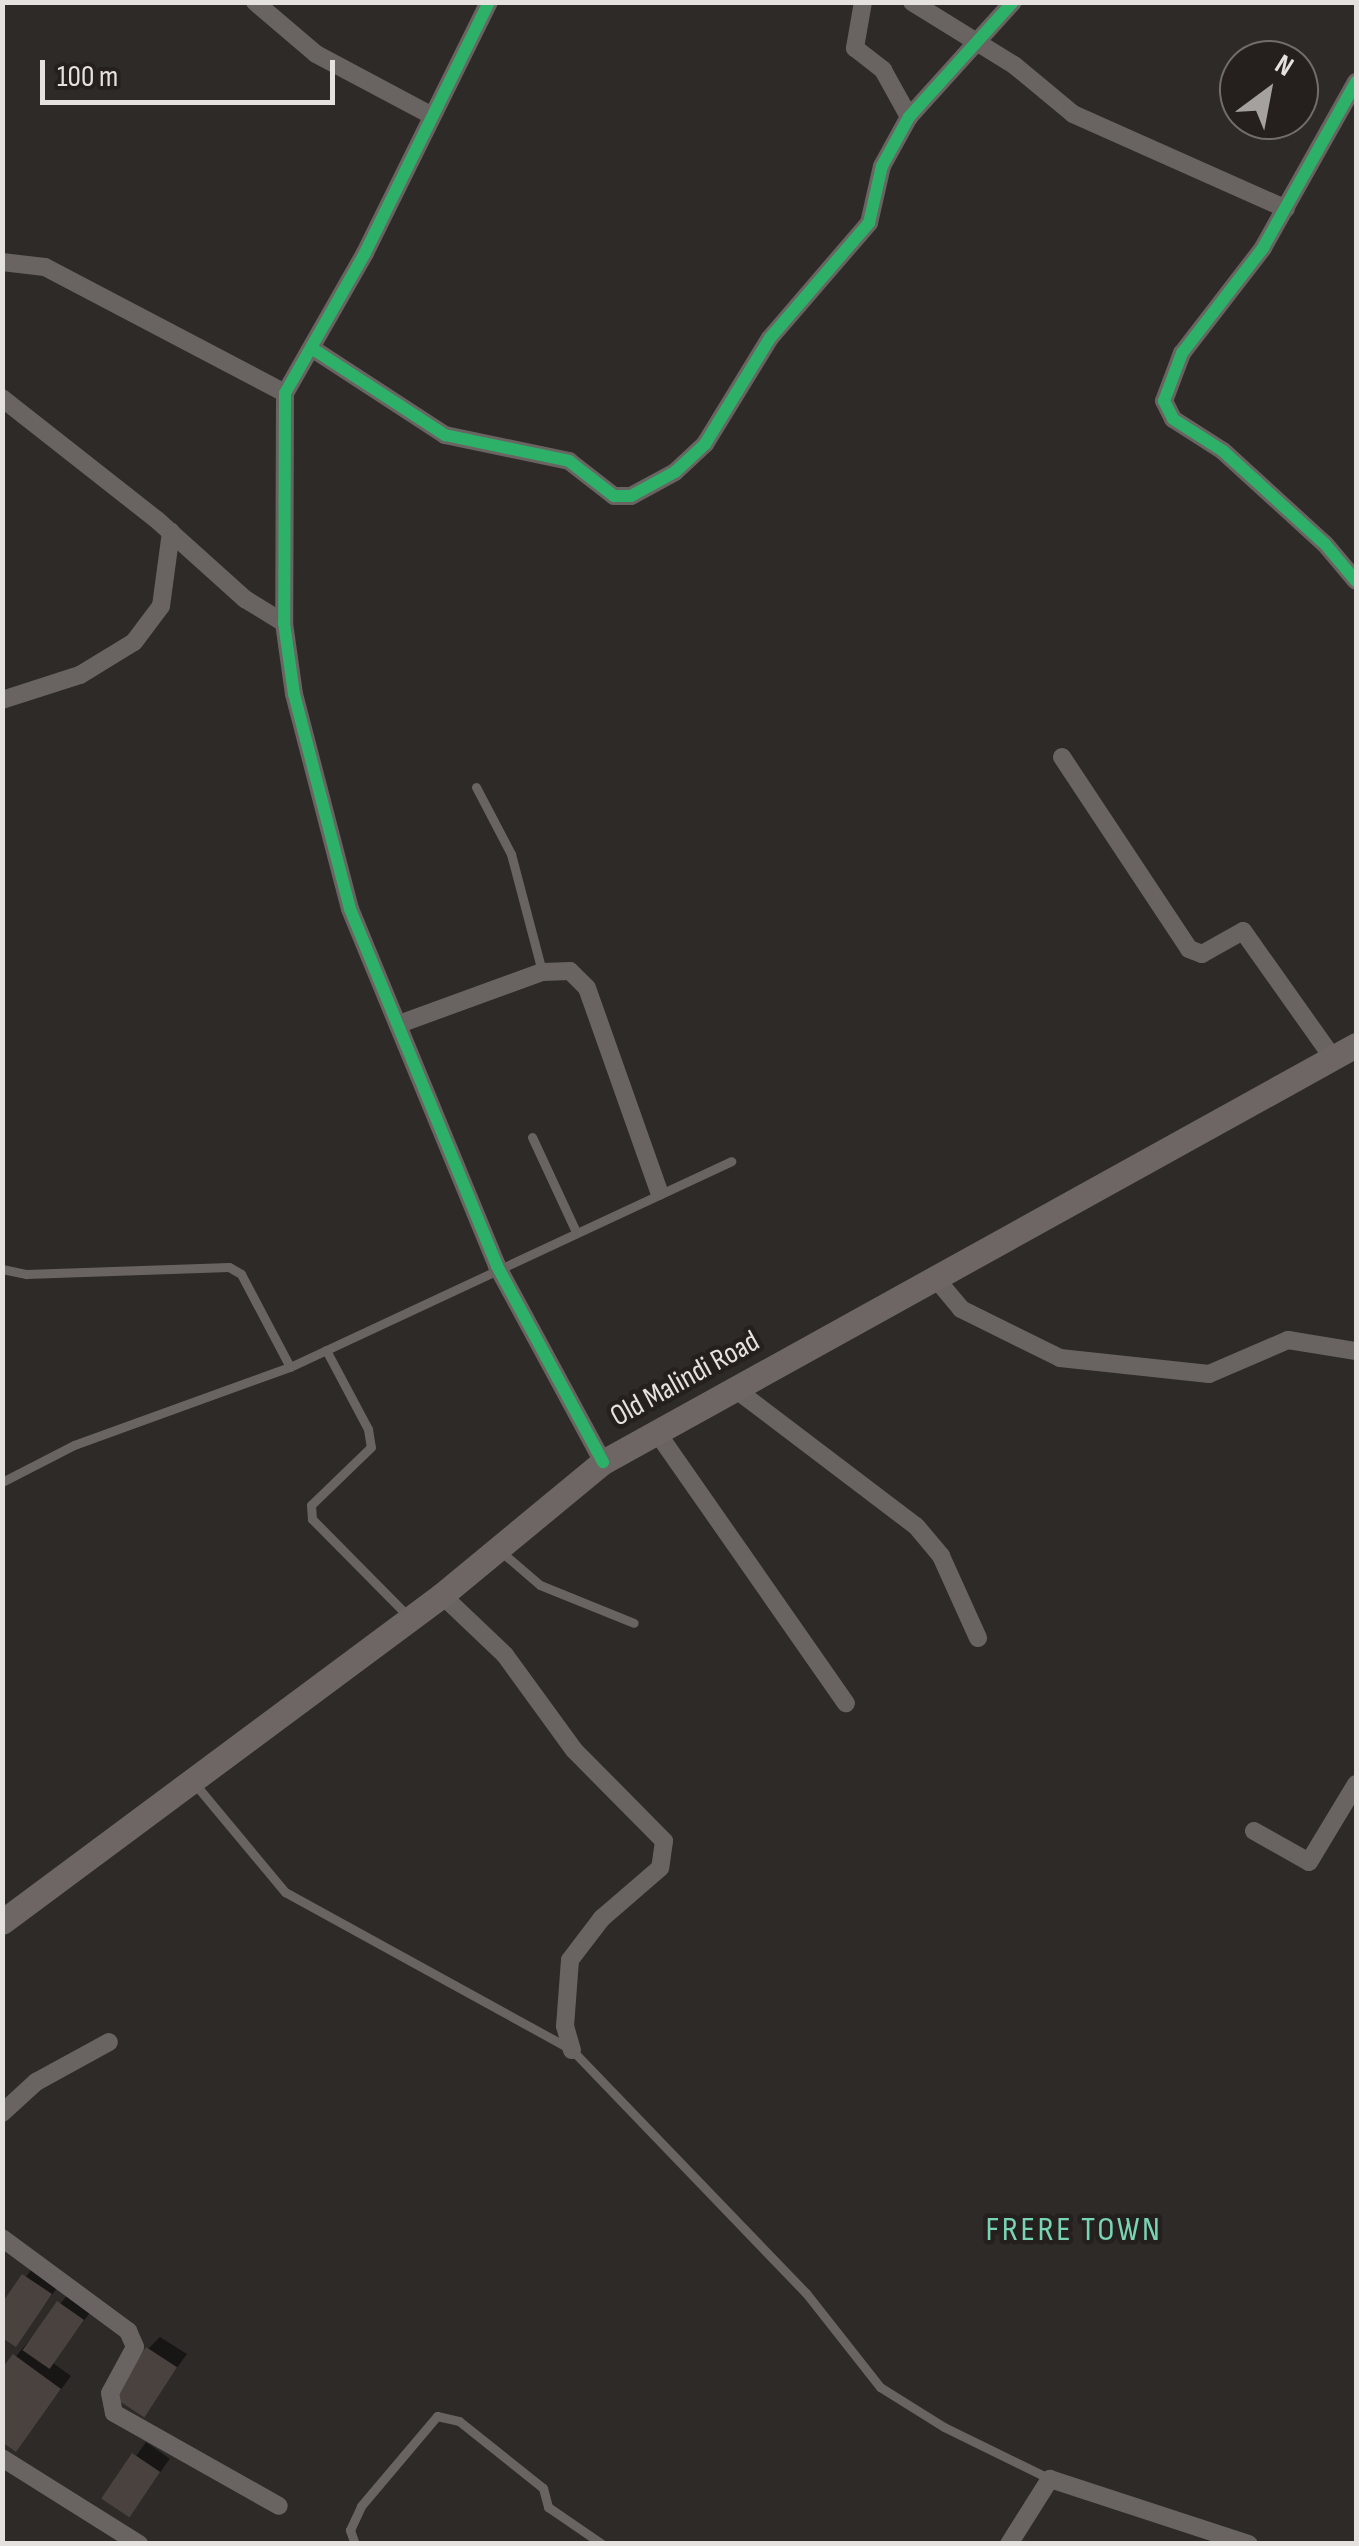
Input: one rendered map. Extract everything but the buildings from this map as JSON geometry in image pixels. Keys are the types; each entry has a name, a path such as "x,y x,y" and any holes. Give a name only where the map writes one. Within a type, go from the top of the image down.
{"main road":[{"name":"Old Malindi Road","path":"2,1922 195,1784 442,1595 604,1462 1356,1046"}],"street":[{"path":"255,2 316,54 429,114"},
{"path":"489,2 313,349 285,392 284,623 294,694 341,885 402,1024 497,1266 604,1462"},
{"path":"863,2 856,48 883,70 909,117"},
{"path":"912,2 975,40 1073,114 1286,209"},
{"path":"313,349 445,436 569,461 614,496 631,496 675,472 705,444 770,338 869,223 882,166 909,117 1013,2"},
{"path":"1356,82 1243,278 1182,353 1164,401 1173,419 1222,451 1326,544 1356,581"},
{"path":"2,262 45,268 285,392"},
{"path":"2,398 171,532 246,599 284,623"},
{"path":"2,700 80,675 134,642 161,606 171,532"},
{"path":"1062,757 1189,949 1202,954 1243,932 1333,1058"},
{"path":"402,1024 542,972 570,970 587,988 659,1191"},
{"path":"937,1280 961,1309 1060,1358 1209,1374 1288,1340 1356,1351"},
{"path":"734,1388 916,1526 941,1556 978,1638"},
{"path":"656,1431 846,1703"},
{"path":"442,1595 504,1655 574,1750 664,1841 660,1868 602,1918 570,1960 565,2012 572,2050"},
{"path":"1254,1831 1309,1862 1356,1784"},
{"path":"2,2113 36,2082 109,2042"},
{"path":"2,2238 128,2331 135,2347 110,2393 114,2412 279,2506"},
{"path":"2,2458 139,2544"},
{"path":"1008,2544 1050,2479 1249,2544"}],"lane":[{"path":"476,787 511,854 542,972"},
{"path":"532,1136 576,1232"},
{"path":"2,1482 74,1446 290,1367 497,1266 732,1161"},
{"path":"2,1269 26,1274 229,1267 241,1274 290,1367"},
{"path":"326,1350 371,1447 311,1505 312,1519 410,1619"},
{"path":"496,1548 540,1585 634,1623"},
{"path":"195,1784 284,1892 572,2050 806,2293 880,2387 944,2427 1050,2479"},
{"path":"356,2544 350,2530 361,2506 437,2416 459,2421 542,2488 548,2507 602,2544"}],"cycle path":[{"path":"489,2 365,253 285,393 284,623 294,694 350,909 497,1266 603,1462"},
{"path":"313,349 445,435 569,461 614,496 631,496 675,472 705,444 770,338 869,223 882,166 909,117 1013,2"},
{"path":"1356,82 1263,248 1182,353 1164,401 1173,419 1223,451 1325,544 1356,581"}],"district":[{"name":"FRERE TOWN","path":"1074,2230"}]}
